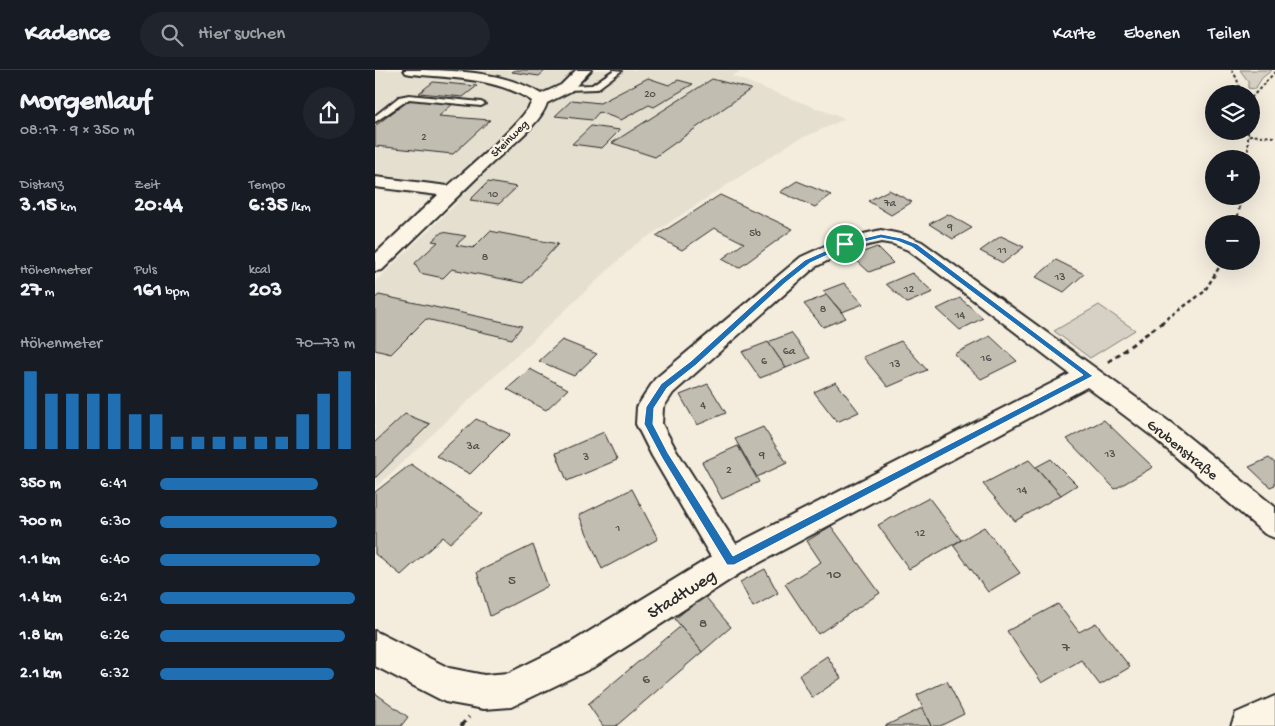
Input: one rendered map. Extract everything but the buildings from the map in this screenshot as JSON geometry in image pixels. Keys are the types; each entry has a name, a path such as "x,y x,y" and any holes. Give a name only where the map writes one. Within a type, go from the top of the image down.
{"street":[{"path":"411,70 463,75 497,82 533,93 540,100 566,88 584,70"},
{"name":"Steinweg","path":"375,265 524,124 537,110 540,100"},
{"path":"375,182 454,192"},
{"name":"Grubenstraße","path":"731,562 665,456 649,424 650,407 664,386 808,262 845,244 881,236 899,239 915,246 1162,430 1275,525"},
{"name":"Stadtweg","path":"375,648 445,685 484,692 511,690 584,654 731,562 1089,376"},
{"path":"1249,726 1275,714"}],"lane":[{"path":"566,88 594,87 617,71"},
{"path":"375,120 402,99 481,104"}],"path":[{"path":"1232,70 1239,85"},
{"path":"1260,88 1275,72"},
{"path":"1260,135 1275,138"},
{"path":"1089,376 1203,292 1217,270"}],"shaded area":[{"path":"375,70 743,70 732,76 845,119 793,142 635,245 375,488 375,282 458,202 375,190"},
{"path":"1240,70 1272,70 1262,78 1258,85 1248,85 1248,81"},
{"path":"1099,305 1135,330 1090,358 1054,331"}],"route":[{"path":"881,236 899,239 915,246 1089,376 731,562 665,456 649,424 650,407 664,386 693,363 783,282 808,262 845,244 881,236"}]}
